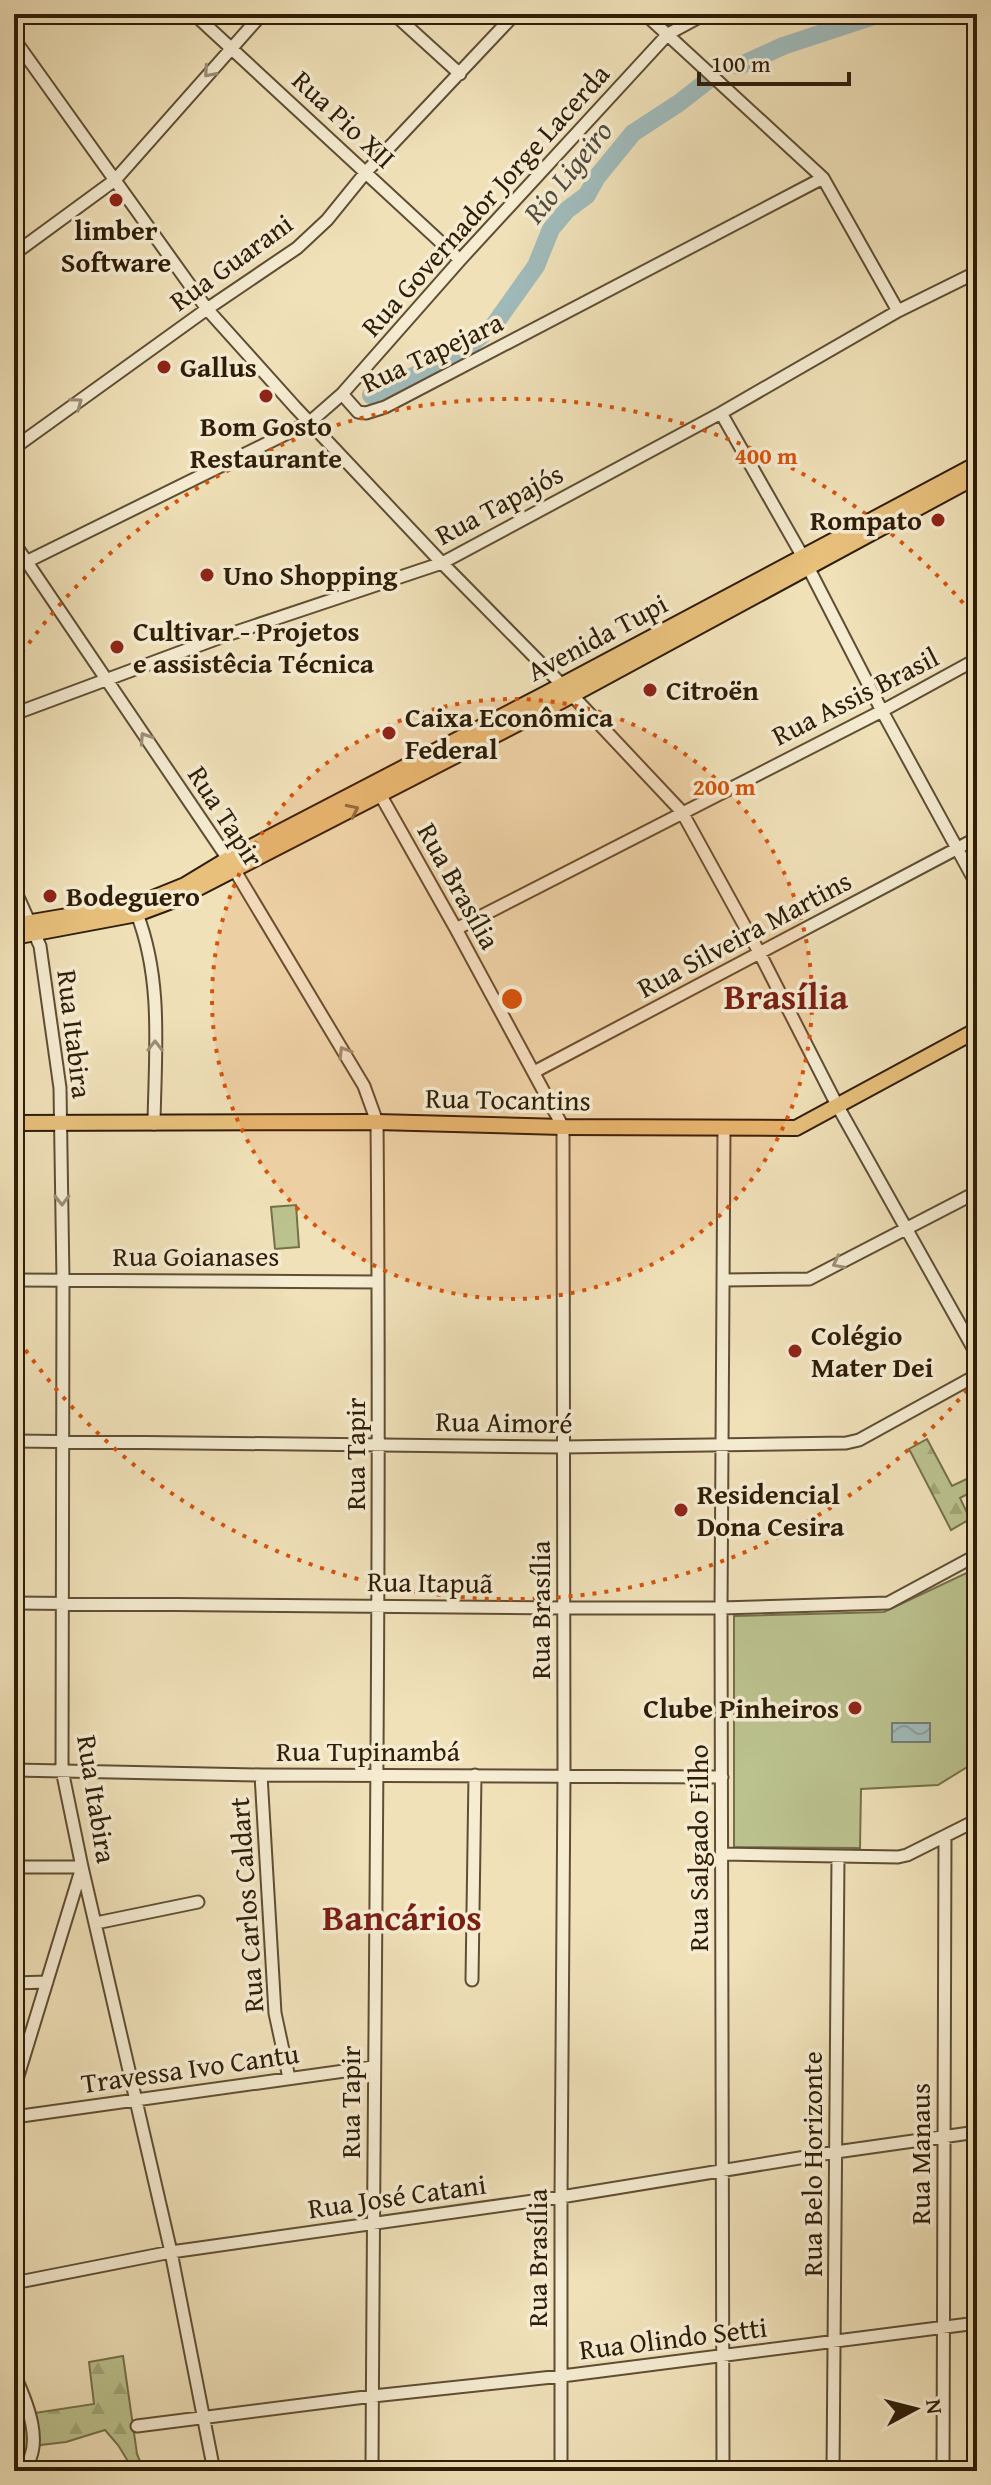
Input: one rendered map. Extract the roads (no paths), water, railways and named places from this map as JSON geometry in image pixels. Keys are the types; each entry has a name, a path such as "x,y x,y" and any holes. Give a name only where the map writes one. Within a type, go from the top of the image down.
{"main road":[{"name":"Avenida Tupi","path":"806,562 977,464"},
{"name":"Avenida Tupi","path":"14,925 33,928 137,914 177,899 230,865 806,562 977,476"},
{"name":"Avenida Tupi","path":"14,937 33,928 138,904 230,865 381,796 566,689"},
{"name":"Rua Tocantins","path":"14,1123 377,1122 796,1128 977,1030"}],"street":[{"name":"Rua Pio XII","path":"194,14 460,260"},
{"path":"14,254 115,180 262,14"},
{"path":"394,14 460,74"},
{"name":"Rua Guarani","path":"14,448 297,248 327,220 366,172 515,14"},
{"path":"645,14 823,178 898,311"},
{"name":"Rua Governador Jorge Lacerda","path":"342,394 460,260 668,34 705,14"},
{"path":"14,39 207,309 442,563 682,812 759,952 837,1105 977,1355"},
{"name":"Rua Tapejara","path":"26,562 310,422 342,394 358,412 366,413 385,407 823,178"},
{"name":"Rua Tapajós","path":"14,714 224,636 442,563 721,413 898,311 977,272"},
{"path":"721,413 806,562 882,711 977,885"},
{"name":"Rua Tapir","path":"14,543 230,865 364,1086 377,1122 379,1606 372,2471"},
{"name":"Rua Assis Brasil","path":"456,929 882,711 977,659"},
{"name":"Rua Brasília","path":"381,796 563,1127 561,2471"},
{"name":"Rua Silveira Martins","path":"534,1072 977,838"},
{"name":"Rua Itabira","path":"14,888 40,946 62,1122 62,1770 171,2252 214,2471"},
{"path":"137,914 146,936 155,986 154,1124"},
{"name":"Rua Salgado Filho","path":"723,2471 721,1608 724,1128"},
{"path":"725,1280 809,1279 977,1192"},
{"name":"Rua Goianases","path":"14,1280 378,1282"},
{"name":"Rua Aimoré","path":"14,1441 563,1447 846,1443 859,1440 977,1375"},
{"name":"Rua Itapuã","path":"14,1603 564,1608 721,1608 888,1603 977,1555"},
{"name":"Rua Tupinambá","path":"14,1770 261,1775 722,1777"},
{"name":"Rua Carlos Caldart","path":"261,1775 275,2013 289,2078"},
{"path":"472,1980 475,1775"},
{"path":"722,1854 907,1855 977,1820"},
{"name":"Rua Manaus","path":"943,2471 945,1836"},
{"name":"Rua Belo Horizonte","path":"833,2471 838,1857"},
{"path":"14,1867 82,1867 14,2089"},
{"path":"96,1923 198,1902"},
{"path":"14,1983 47,1982"},
{"name":"Travessa Ivo Cantu","path":"14,2117 373,2067"},
{"name":"Rua José Catani","path":"14,2283 171,2252 561,2197 977,2132"},
{"name":"Rua Olindo Setti","path":"137,2426 977,2323"},
{"path":"14,2374 30,2419 33,2443 25,2468 46,2471"}],"water":[{"path":"892,1723 930,1723 930,1742 892,1742"}],"waterway":[{"name":"Rio Ligeiro","path":"739,66 783,46 880,14"},
{"name":"Rio Ligeiro","path":"371,395 456,357 494,325 536,266 551,229 567,210 587,195 597,177 633,133 711,78"}],"place":[{"name":"limber Software","path":"116,200"},
{"name":"Gallus","path":"164,367"},
{"name":"Bom Gosto Restaurante","path":"266,396"},
{"name":"Rompato","path":"938,520"},
{"name":"Uno Shopping","path":"207,575"},
{"name":"Cultivar - Projetos e assistêcia Técnica","path":"117,647"},
{"name":"Citroën","path":"650,690"},
{"name":"Caixa Econômica Federal","path":"389,733"},
{"name":"Bodeguero","path":"50,896"},
{"name":"Colégio Mater Dei","path":"795,1351"},
{"name":"Residencial Dona Cesira","path":"681,1510"},
{"name":"Clube Pinheiros","path":"855,1708"}],"district":[{"name":"Brasília","path":"786,996"},
{"name":"Bancários","path":"402,1917"}]}
